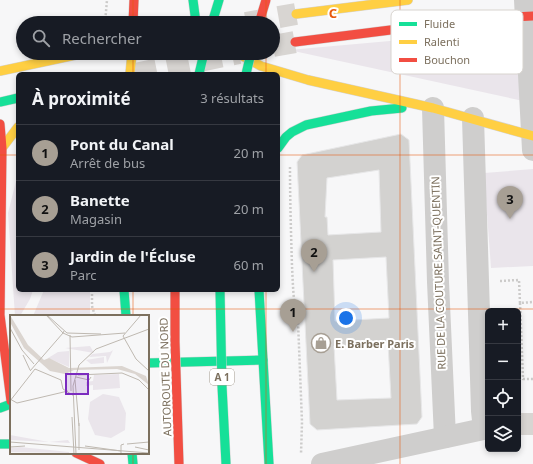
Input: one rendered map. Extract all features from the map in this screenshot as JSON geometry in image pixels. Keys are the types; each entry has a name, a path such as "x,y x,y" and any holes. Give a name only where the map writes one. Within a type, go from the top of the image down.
{"main road":[{"path":"133,16 134,0"},
{"path":"193,0 196,16"},
{"path":"214,16 218,0"},
{"path":"261,16 266,0"},
{"path":"296,14 408,0"},
{"path":"523,17 533,16"},
{"path":"295,42 391,30"},
{"path":"0,71 52,60"},
{"path":"130,72 131,60"},
{"path":"199,72 202,60"},
{"path":"205,60 208,72"},
{"path":"246,72 249,60"},
{"path":"250,60 261,66 308,80 473,118 533,136"},
{"path":"0,102 16,98"},
{"path":"280,145 292,132 306,126 371,111 427,107"},
{"path":"0,124 2,148 0,315 10,395"},
{"path":"2,148 16,130"},
{"path":"124,292 126,315"},
{"name":"AUTOROUTE DU NORD","path":"175,292 176,390 179,464"},
{"name":"A 1","path":"220,292 222,386 226,464"},
{"path":"259,292 269,464"},
{"path":"149,363 263,360"},
{"path":"0,393 10,402"},
{"path":"0,408 10,403"},
{"path":"78,454 100,464"}],"street":[{"path":"525,0 533,150"},
{"name":"RUE DE LA COUTURE SAINT-QUENTIN","path":"427,107 438,282 445,437"},
{"path":"473,118 482,411 485,424"},
{"path":"312,461 485,428"}],"path":[{"path":"106,16 107,0"},
{"path":"290,165 290,217 293,284 298,321 302,422 301,439 312,461"},
{"path":"92,292 92,306 95,315"},
{"path":"520,303 524,379 533,379"}],"shaded area":[{"path":"523,29 528,102 399,74 523,74"},
{"path":"391,41 391,72 289,50"},
{"path":"533,169 533,266 491,268 484,173"},
{"path":"16,181 16,292 32,292 21,315 15,315 8,213"},
{"path":"43,292 90,292 90,315 33,315"}],"building":[{"path":"401,134 409,140 422,417 417,424 317,430 310,424 297,162 302,155","holes":["379,170 381,232 328,235 327,217 325,217 327,178","386,257 389,318 335,321 333,260","388,343 391,398 337,400 334,346"]}],"tunnel":[{"path":"280,17 296,14"},
{"path":"280,45 295,42"},
{"path":"145,72 204,60"},
{"path":"521,424 533,424"}],"traffic: fast":[{"path":"193,0 195,16"},
{"path":"214,16 219,0"},
{"path":"199,72 202,60"},
{"path":"246,72 249,60"},
{"path":"0,102 16,98"},
{"path":"280,145 292,132 306,125 371,111 402,108"},
{"path":"124,292 126,315"},
{"path":"220,292 222,386 226,464"},
{"path":"259,292 269,464"},
{"path":"149,363 263,360"},
{"path":"0,408 10,404"},
{"path":"0,444 10,444"},
{"path":"132,454 133,464"}],"traffic: slow":[{"path":"296,14 408,0"},
{"path":"0,71 52,60"},
{"path":"130,72 131,60"},
{"path":"250,60 261,66 308,80 433,108 533,136"},
{"path":"2,148 16,130"}],"traffic: jam":[{"path":"133,16 134,0"},
{"path":"261,16 266,0"},
{"path":"523,17 533,16"},
{"path":"295,42 391,30"},
{"path":"0,124 2,148 0,315 10,393"},
{"path":"175,292 179,464"},
{"path":"78,454 100,464"}],"place":[{"name":"Jardin de l'Écluse","path":"510,219"},
{"name":"Banette","path":"314,272"},
{"name":"Pont du Canal","path":"293,332"},
{"name":"E. Barber Paris","path":"321,343"}]}
